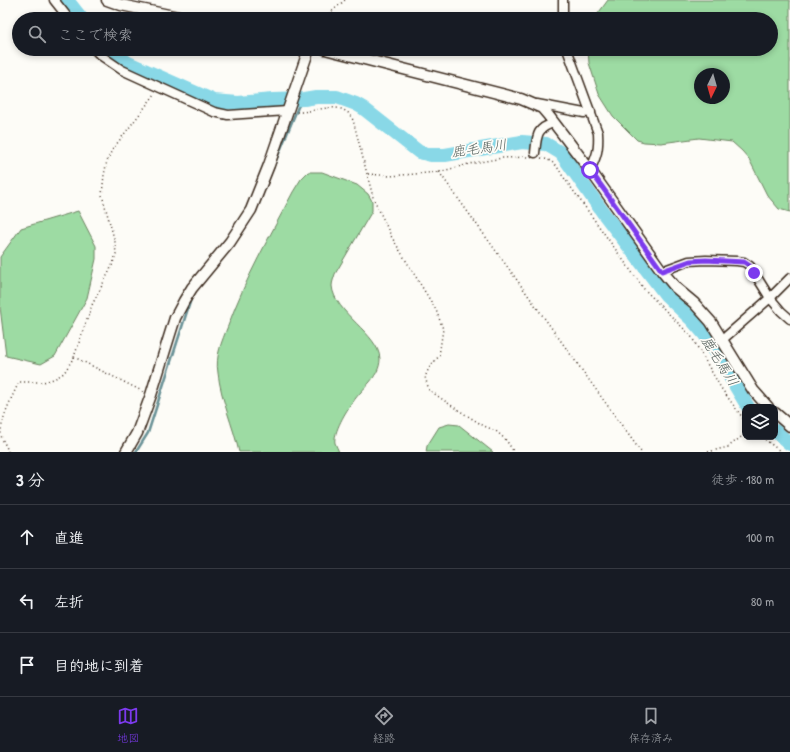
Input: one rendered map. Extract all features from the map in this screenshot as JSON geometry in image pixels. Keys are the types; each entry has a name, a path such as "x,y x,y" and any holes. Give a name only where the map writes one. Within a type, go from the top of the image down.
{"street":[{"path":"54,0 63,12"},
{"path":"107,0 121,5 154,12"},
{"path":"563,12 564,0"},
{"path":"101,56 122,70 214,112 228,115 291,110"},
{"path":"126,452 137,433 151,395 175,318 192,288 230,242 251,210 291,110 295,91 307,56"},
{"path":"352,56 532,103 584,113 591,112"},
{"path":"570,56 598,133 599,146 590,170"},
{"path":"532,103 542,108 554,123 590,170 662,271 676,288 694,303 711,322 752,390 765,404"},
{"path":"535,155 540,130 554,123"},
{"path":"662,271 690,261 706,260 744,262 750,266 770,298 790,319"},
{"path":"722,340 770,298 790,278"},
{"path":"778,416 790,426"}],"path":[{"path":"331,12 345,0"},
{"path":"8,452 1,435 1,426 5,412 19,382 43,382 54,379 64,373 74,357 92,305 112,266 116,254 115,242 102,195 104,175 112,150 160,87"},
{"path":"291,110 304,113 326,108 340,108 348,112 353,120 368,174 372,197 391,236 436,310 443,329 438,356 429,368 425,377 429,390 454,408 484,426 496,431 506,440 514,452"},
{"path":"368,174 390,176 439,172 469,164 502,158 535,155 550,161 557,166 644,288 691,336 721,388 742,417"},
{"path":"439,172 641,452"},
{"path":"74,357 151,395"},
{"path":"708,452 728,447 742,436"},
{"path":"766,440 781,452"}],"green space":[{"path":"608,0 790,0 790,212 779,209 767,195 749,159 732,142 699,138 661,143 637,140 613,116 599,94 589,63 588,56 778,56 778,12 599,12"},
{"path":"308,172 322,172 357,185 368,194 372,201 372,211 335,274 332,286 340,305 365,332 378,350 380,359 379,365 374,377 350,406 341,422 335,439 339,452 239,452 224,403 217,361 223,337 242,291 293,192 301,179"},
{"path":"78,211 96,246 96,259 87,298 55,356 41,364 6,356 0,307 0,257 21,228"},
{"path":"449,424 459,425 493,452 426,452 427,446 439,427"}],"waterway":[{"name":"鹿毛馬川","path":"67,0 76,12"},
{"name":"鹿毛馬川","path":"118,56 128,63 214,101 238,103 316,97 337,97 363,108 419,152 431,155 445,155 522,142 546,144 561,153 604,214 666,295 705,335 746,404"},
{"path":"273,168 298,107 304,99"},
{"path":"136,452 148,433 191,299"},
{"name":"鹿毛馬川","path":"778,434 790,444"}],"route":[{"path":"590,170 662,271 690,261 706,260 744,262 750,266 754,273"}]}
